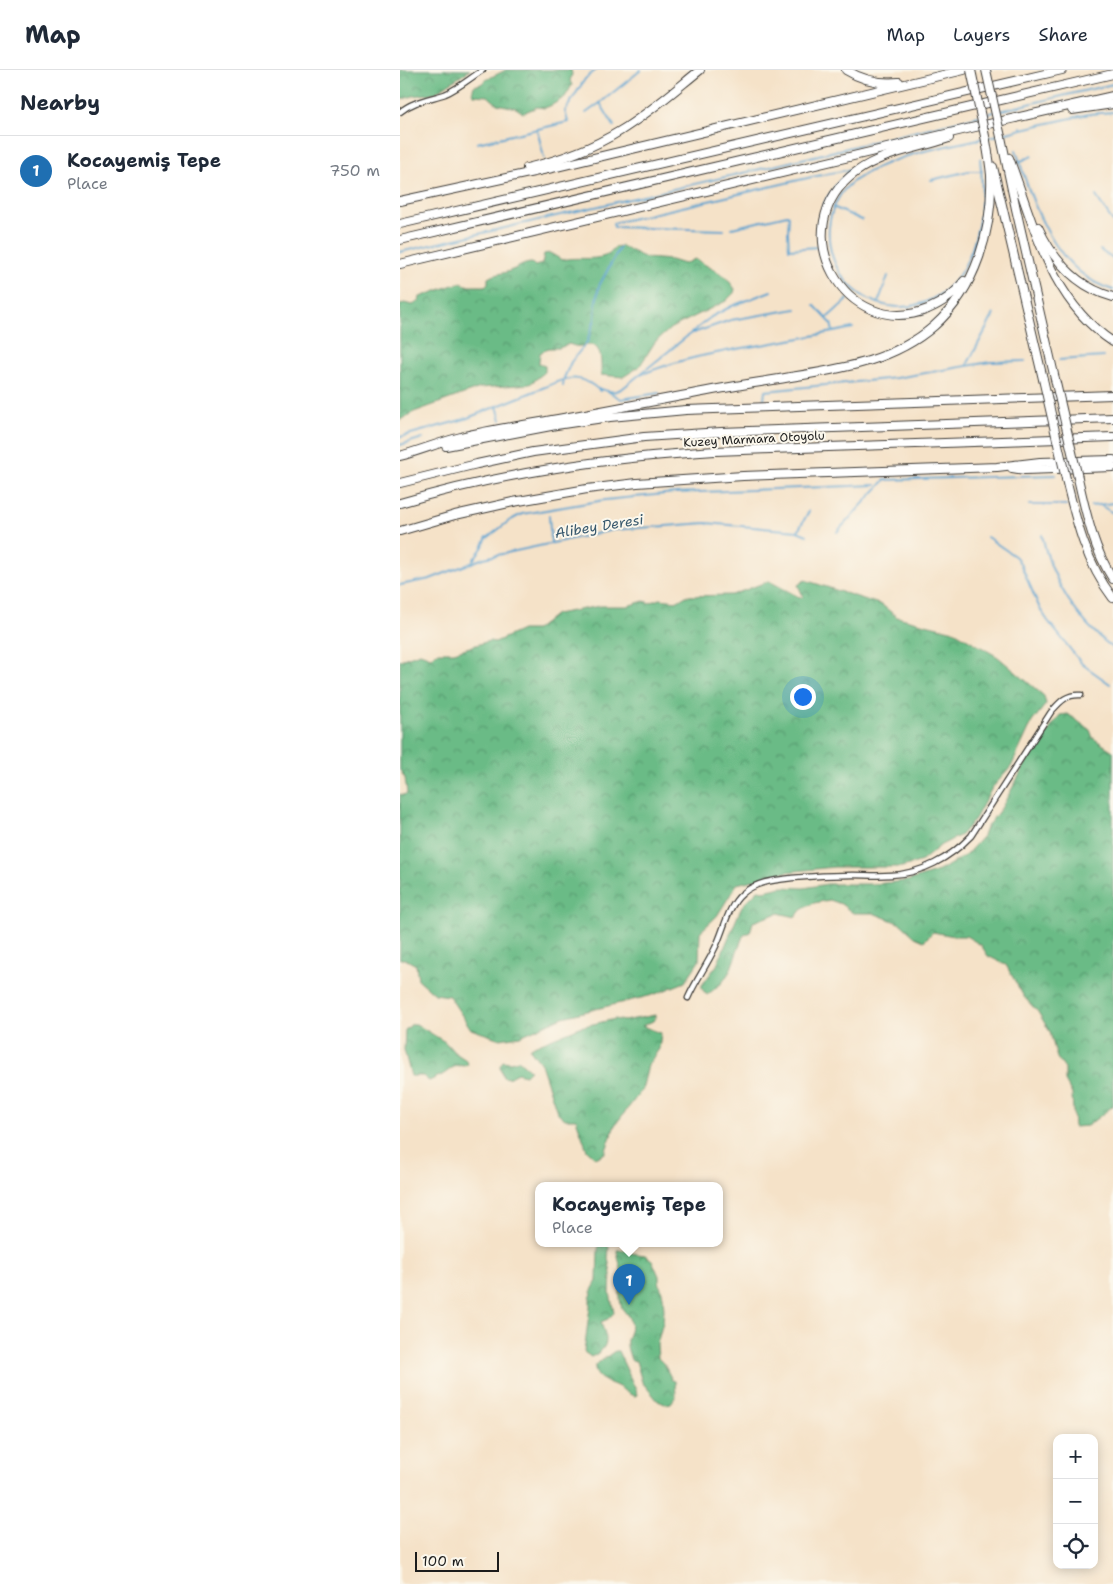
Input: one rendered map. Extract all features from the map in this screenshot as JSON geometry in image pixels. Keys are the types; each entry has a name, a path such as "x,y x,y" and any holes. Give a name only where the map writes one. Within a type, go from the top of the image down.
{"highway":[{"path":"485,181 562,159 594,146 646,114 700,70"},
{"path":"846,70 867,80 883,82 902,81 950,73"},
{"path":"400,201 561,166 964,70"},
{"path":"971,70 986,141 1082,541 1102,584 1113,598"},
{"path":"986,70 1016,209 1090,528 1105,566 1113,579"},
{"path":"400,224 1062,70"},
{"path":"400,240 1113,74"},
{"path":"400,264 1113,96"},
{"path":"1035,114 1050,114 1113,104"},
{"path":"971,128 947,139 894,153 856,173 841,186 828,207 822,229 824,247 826,258 835,277 842,287 855,299 869,307 890,314 908,314 940,303 960,287 971,269 984,236"},
{"path":"1001,137 1046,259 1065,296 1080,314 1113,342"},
{"path":"400,456 440,442 486,432 839,369 866,363 894,352 933,326 949,310 970,280 982,250 988,217 991,175 986,141"},
{"path":"1018,182 1041,232 1060,262 1080,282 1113,297"},
{"path":"417,451 556,425 658,412 1113,395"},
{"name":"Kuzey Marmara Otoyolu","path":"400,483 532,452 644,437 721,432 1113,418"},
{"name":"Kuzey Marmara Otoyolu","path":"400,503 477,482 550,468 656,455 715,451 1113,437"},
{"path":"400,531 454,515 513,502 587,489 637,483 790,474 997,467 1040,462 1113,460"},
{"path":"997,467 1025,470 1113,467"}],"street":[{"path":"400,112 416,102 455,89 483,70"},
{"path":"688,998 695,982 708,963 729,913 736,900 742,894 757,886 784,879 833,875 892,875 909,873 925,868 950,854 961,846 975,831 1051,712 1070,695 1080,695"}],"green space":[{"path":"400,70 470,70 435,93 400,100"},
{"path":"506,70 571,70 570,81 572,85 565,97 552,105 545,108 537,107 523,113 516,108 497,104 488,96 474,95 472,93 474,86"},
{"path":"621,246 646,258 671,260 684,264 695,259 725,276 735,289 734,293 726,301 671,328 655,342 639,367 623,377 601,375 600,356 597,348 594,346 569,344 559,348 548,348 540,353 539,364 545,366 545,372 530,384 480,388 414,412 400,420 400,305 404,303 413,305 419,301 420,297 461,283 469,286 485,286 488,283 488,278 494,275 527,264 532,263 535,266 542,264 544,254 550,253 562,260 598,258 611,253 615,247"},
{"path":"805,580 882,605 897,617 954,631 998,657 1044,696 1046,704 1032,722 1011,767 992,788 975,819 961,835 941,845 922,861 902,867 834,867 786,872 737,884 717,916 700,932 699,961 685,982 653,995 563,1017 520,1036 500,1039 471,1029 449,996 435,994 418,979 416,965 405,959 400,959 400,794 404,795 407,793 405,778 400,770 400,660 420,653 431,657 438,652 454,652 489,641 495,642 522,630 536,630 556,614 600,606 627,606 644,601 650,603 659,599 678,601 686,596 732,595 769,581 801,598 803,596 798,585"},
{"path":"1068,714 1090,730 1093,738 1113,751 1113,1106 1087,1126 1074,1127 1072,1094 1065,1081 1065,1069 1057,1058 1050,1032 1038,1012 1024,997 1006,965 988,956 981,945 966,936 933,932 924,941 915,937 901,924 873,913 853,913 841,904 830,900 814,903 801,910 796,917 778,913 753,922 750,932 743,936 730,971 722,983 707,995 702,989 702,985 717,965 742,906 758,890 764,891 781,887 804,888 827,884 873,884 907,881 939,871 966,855 983,836 986,828 1002,807 1027,761 1060,715"},
{"path":"655,1015 655,1020 642,1026 661,1033 659,1049 648,1065 642,1090 615,1125 605,1153 596,1158 587,1150 576,1119 565,1119 557,1112 541,1064 529,1048 580,1027 615,1019 624,1021"},
{"path":"412,1024 416,1024 445,1042 454,1052 466,1060 468,1064 455,1067 429,1081 423,1076 411,1076 404,1050 405,1030"},
{"path":"518,1060 530,1070 525,1075 517,1073 508,1078 503,1077 500,1066 503,1061"},
{"path":"599,1247 609,1248 610,1293 614,1313 608,1319 601,1322 606,1342 598,1353 591,1357 584,1352 591,1292 597,1281"},
{"path":"617,1250 628,1250 631,1253 645,1255 652,1260 659,1276 664,1310 657,1344 658,1358 664,1364 672,1380 675,1381 676,1396 671,1403 665,1404 658,1401 642,1382 636,1361 631,1360 627,1340 631,1324 621,1305 621,1269"},
{"path":"615,1351 618,1351 636,1390 637,1395 635,1396 602,1379 596,1373 595,1365"}],"waterway":[{"path":"477,143 568,122 565,111 585,79 596,70"},
{"path":"600,103 641,70"},
{"path":"999,111 1113,84"},
{"path":"586,113 600,103 614,126"},
{"path":"984,115 994,112"},
{"path":"1022,129 1089,114 1113,112"},
{"path":"400,252 773,166 979,116"},
{"path":"1003,134 1022,129 1021,127"},
{"path":"537,129 544,158"},
{"path":"989,137 999,135"},
{"path":"980,159 982,196 976,236 961,272 949,287 934,298 915,305 896,307 877,303 861,295 847,282 837,266 830,248 829,228 834,208 845,189 870,171 901,158 984,138"},
{"path":"1016,150 1038,213 1048,233 1061,252 1075,268 1093,281 1113,290"},
{"path":"1021,161 1032,156"},
{"path":"724,230 614,227 613,223 852,169"},
{"path":"822,208 834,187 850,170"},
{"path":"931,180 969,171 982,171"},
{"path":"1096,196 1113,222"},
{"path":"835,208 862,220"},
{"path":"732,228 787,215 789,216 789,249 819,247"},
{"path":"563,386 564,378 571,362 587,342 595,319 599,286 620,247"},
{"path":"1100,250 1113,259"},
{"path":"878,303 888,276"},
{"path":"599,389 613,391 623,388 711,317 732,306 771,291"},
{"path":"827,318 848,299"},
{"path":"814,305 831,323 833,332"},
{"path":"693,333 731,320 796,309"},
{"path":"967,365 994,314"},
{"path":"640,375 703,356 853,328"},
{"path":"1059,360 1103,357"},
{"path":"764,400 765,391 896,378 990,362 1025,361"},
{"path":"400,437 465,419 564,380 582,380 600,391"},
{"path":"609,392 621,399 659,393"},
{"path":"497,406 501,420"},
{"path":"400,445 423,438"},
{"path":"837,532 885,480 1056,475"},
{"path":"486,539 509,521 522,514 605,500 675,493 876,485"},
{"path":"1091,506 1113,503"},
{"path":"1029,505 1066,505"},
{"path":"1100,505 1113,513"},
{"path":"798,531 809,511"},
{"path":"549,516 551,543"},
{"name":"Alibey Deresi","path":"400,585 430,579 484,558 613,530 706,523 797,531 807,535"},
{"path":"1042,535 1052,568 1067,598 1088,625 1113,648"},
{"path":"473,560 487,537"},
{"path":"987,537 1016,557 1040,609 1048,621 1082,664 1110,684"}],"place":[{"name":"Kocayemiş Tepe","path":"629,1305"}]}
